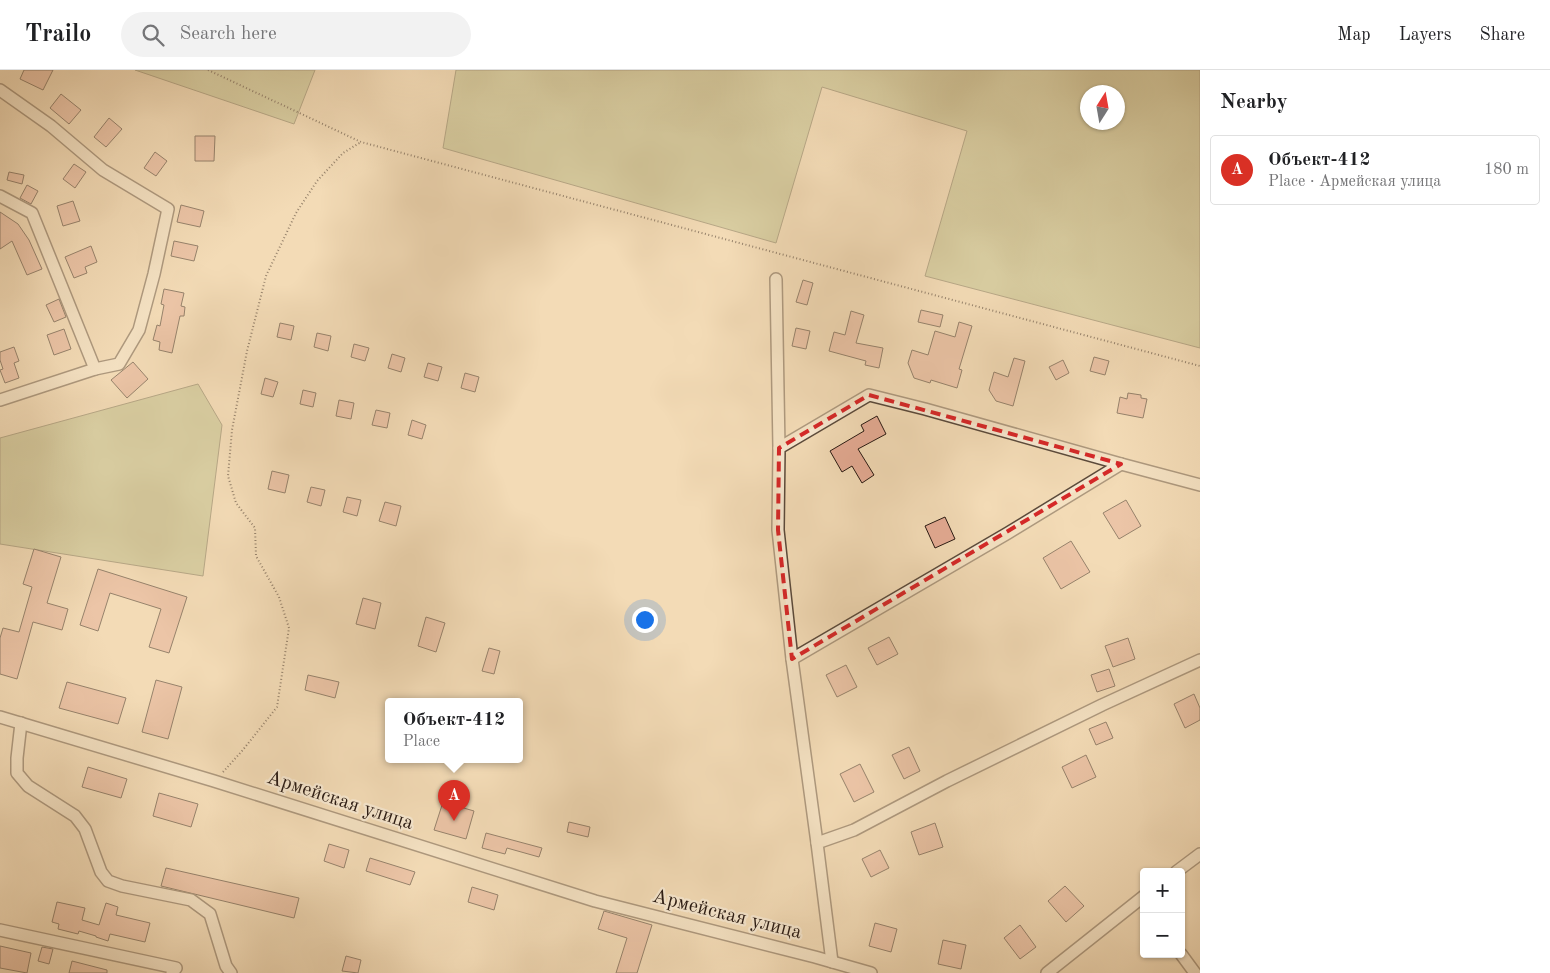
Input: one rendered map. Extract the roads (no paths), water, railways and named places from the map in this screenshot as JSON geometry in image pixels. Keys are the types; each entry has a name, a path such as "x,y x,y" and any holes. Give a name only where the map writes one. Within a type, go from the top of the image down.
{"street":[{"path":"0,90 51,126 103,170 168,209 154,274 139,330 119,364 95,369 0,400"},
{"path":"0,196 32,213 95,369"},
{"path":"776,279 779,448 778,530 792,659 832,962"},
{"path":"779,448 869,395 1200,485"},
{"path":"792,659 1008,534 1121,464"},
{"path":"817,844 854,830 1102,704 1200,659"},
{"name":"Армейская улица","path":"0,717 214,781 595,901 832,962 848,970 871,973"},
{"path":"20,723 17,773 28,786 75,816 85,829 101,872 108,882 190,900 210,914 226,966 231,973"},
{"path":"1181,868 1200,854"},
{"path":"1047,973 1140,903"},
{"path":"0,930 176,968 172,973"},
{"path":"1184,958 1195,973"}],"place":[{"name":"Объект-412","path":"454,821"}]}
